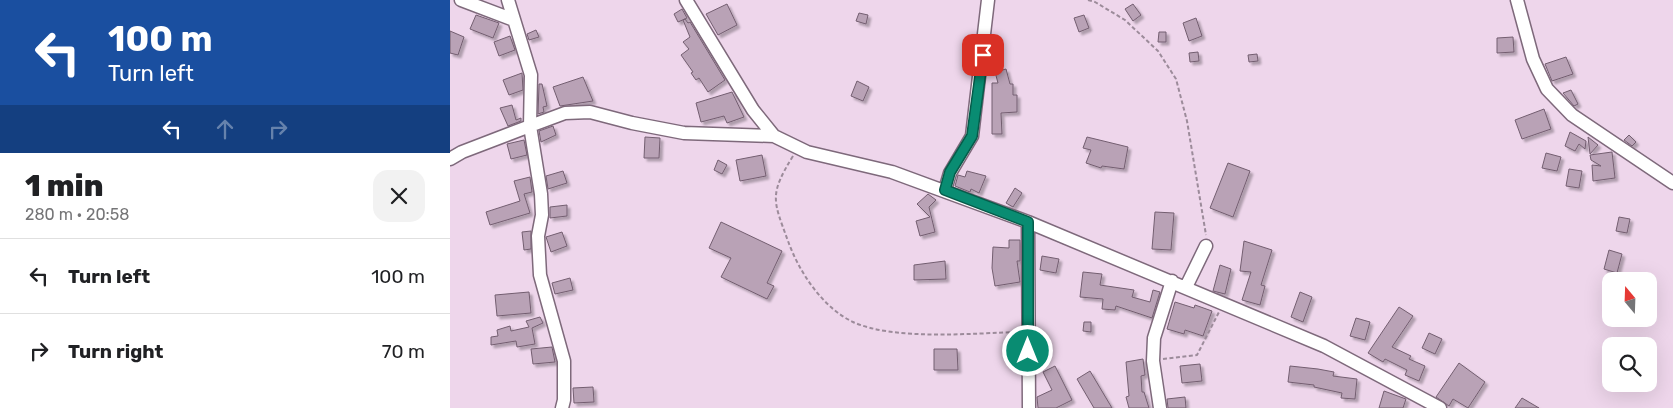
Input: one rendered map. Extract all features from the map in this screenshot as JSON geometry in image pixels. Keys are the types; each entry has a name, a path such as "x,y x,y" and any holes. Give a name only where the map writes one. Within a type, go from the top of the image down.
{"street":[{"path":"461,0 514,20"},
{"path":"508,0 530,75 530,126 541,194 542,214 538,236 540,275 564,361 564,400 562,408"},
{"path":"686,0 753,110 774,136"},
{"path":"945,190 950,172 972,136 988,0"},
{"path":"1517,0 1532,59 1547,90 1572,115 1673,183"},
{"path":"450,159 462,152 565,113 590,112 632,123 684,132 774,136 807,152 892,172 945,190 1224,302 1324,346 1440,408"},
{"path":"1028,222 1028,408"},
{"path":"1186,287 1206,246"},
{"path":"1160,408 1153,359 1154,338 1159,316 1172,281"}],"path":[{"path":"1088,0 1096,2 1124,20 1158,51 1176,79 1187,121 1204,212 1206,246"},
{"path":"798,148 781,175 775,192 778,213 792,250 804,272 831,307 854,322 888,331 931,334 1028,332"},
{"path":"1153,359 1197,355 1224,302"}],"building":[{"path":"727,4 737,25 718,35 706,14"},
{"path":"1133,4 1141,15 1133,21 1125,9"},
{"path":"682,9 687,18 678,22 674,14"},
{"path":"859,13 868,15 866,24 856,21"},
{"path":"476,15 499,23 493,38 470,29"},
{"path":"1084,15 1089,28 1079,32 1074,18"},
{"path":"1196,18 1202,36 1189,41 1183,23"},
{"path":"685,19 688,23 690,22 725,80 708,92 699,78 696,80 691,73 693,72 681,55 689,49 683,42 690,37 683,20"},
{"path":"536,30 539,37 529,40 527,34"},
{"path":"450,31 464,37 458,55 450,53"},
{"path":"1159,32 1166,32 1166,42 1158,42"},
{"path":"510,36 515,50 499,56 494,42"},
{"path":"1513,37 1514,52 1497,53 1497,38"},
{"path":"1198,52 1199,61 1190,62 1189,53"},
{"path":"1257,54 1258,61 1249,62 1248,55"},
{"path":"1566,57 1573,74 1552,81 1545,64"},
{"path":"1006,69 1010,84 1013,84 1013,95 1017,95 1017,112 1001,113 1002,134 992,134 992,83 998,83 995,72"},
{"path":"522,73 523,90 509,95 503,80"},
{"path":"583,77 593,101 560,106 553,87"},
{"path":"857,81 869,87 863,101 851,96"},
{"path":"539,84 542,84 547,106 543,107 544,112 538,114"},
{"path":"1571,90 1578,104 1574,106 1563,93"},
{"path":"732,92 744,117 727,123 724,116 701,122 696,103"},
{"path":"512,105 516,120 521,118 521,121 508,126 500,108"},
{"path":"1544,109 1551,129 1522,139 1515,120"},
{"path":"553,126 556,135 541,142 539,131"},
{"path":"1570,132 1586,141 1585,149 1579,144 1575,151 1565,146"},
{"path":"1629,135 1636,142 1632,146 1624,140"},
{"path":"645,137 660,138 659,158 644,158"},
{"path":"1087,137 1128,147 1124,169 1102,166 1101,168 1086,163 1091,150 1083,148"},
{"path":"1588,137 1598,145 1590,154"},
{"path":"524,140 527,155 511,159 507,144"},
{"path":"1612,152 1615,178 1593,181 1592,165 1601,166 1591,160 1590,155"},
{"path":"1546,153 1561,157 1557,171 1542,168"},
{"path":"762,155 766,176 740,181 736,160"},
{"path":"718,160 727,165 722,174 714,170"},
{"path":"1228,163 1250,171 1233,217 1210,208"},
{"path":"1569,169 1582,171 1579,188 1566,186"},
{"path":"563,171 567,183 548,189 546,176"},
{"path":"967,171 986,176 979,193 971,189 970,192 955,186 958,175 965,177"},
{"path":"530,177 532,192 524,194 530,213 490,225 486,212 520,201 514,181"},
{"path":"1015,188 1022,193 1013,207 1006,203"},
{"path":"928,194 936,200 929,207 935,232 920,236 916,221 930,217 917,204"},
{"path":"567,205 567,216 550,218 550,207"},
{"path":"1155,212 1174,213 1171,250 1152,249"},
{"path":"1619,217 1630,219 1627,233 1616,231"},
{"path":"721,222 782,251 767,283 774,286 767,299 721,277 731,258 709,248"},
{"path":"531,231 531,249 524,250 522,232"},
{"path":"562,232 567,246 551,252 546,237"},
{"path":"1009,240 1020,240 1020,261 1017,261 1020,282 995,286 992,268 993,247 1009,248"},
{"path":"1244,241 1272,250 1261,285 1265,286 1260,305 1242,300 1251,272 1240,271"},
{"path":"1609,250 1622,254 1617,272 1604,269"},
{"path":"1042,256 1059,259 1056,273 1040,270"},
{"path":"945,261 946,279 914,280 914,265"},
{"path":"1220,265 1231,269 1225,294 1213,291"},
{"path":"1083,272 1102,274 1100,285 1134,290 1132,297 1150,302 1153,290 1160,292 1152,318 1116,306 1115,310 1102,309 1103,299 1080,297"},
{"path":"570,278 573,290 555,294 552,283"},
{"path":"529,292 531,313 497,316 495,295"},
{"path":"1300,292 1312,297 1303,322 1291,317"},
{"path":"1175,302 1194,308 1195,305 1212,311 1203,336 1185,330 1184,334 1167,329"},
{"path":"1399,307 1413,316 1392,347 1411,356 1409,359 1425,366 1419,381 1405,375 1407,370 1385,359 1383,362 1368,353"},
{"path":"540,317 543,323 532,328 535,344 517,347 516,341 491,345 491,337 498,336 497,330 510,326 511,331 529,327 526,321"},
{"path":"1356,318 1370,322 1365,340 1350,336"},
{"path":"1084,322 1091,322 1091,332 1083,331"},
{"path":"1429,333 1442,339 1435,354 1422,348"},
{"path":"552,347 555,362 533,364 531,349"},
{"path":"934,349 957,349 958,370 934,370"},
{"path":"1143,359 1145,375 1141,376 1142,392 1144,392 1149,408 1129,408 1126,397 1129,396 1126,362"},
{"path":"1459,363 1485,382 1468,408 1453,399 1449,406 1436,397"},
{"path":"1200,364 1202,381 1182,383 1180,366"},
{"path":"1055,366 1072,400 1056,408 1038,408 1037,397 1052,390 1043,372"},
{"path":"1290,366 1334,372 1333,376 1357,379 1355,399 1341,398 1342,393 1314,387 1314,385 1288,382"},
{"path":"1090,371 1112,408 1094,408 1077,379"},
{"path":"593,387 594,402 574,403 573,388"},
{"path":"1384,391 1406,399 1403,408 1379,408"},
{"path":"1185,397 1186,408 1168,408 1167,399"},
{"path":"1522,398 1539,408 1515,408"}],"route":[{"path":"983,55 972,136 950,172 945,190 1028,222 1028,351"}]}
